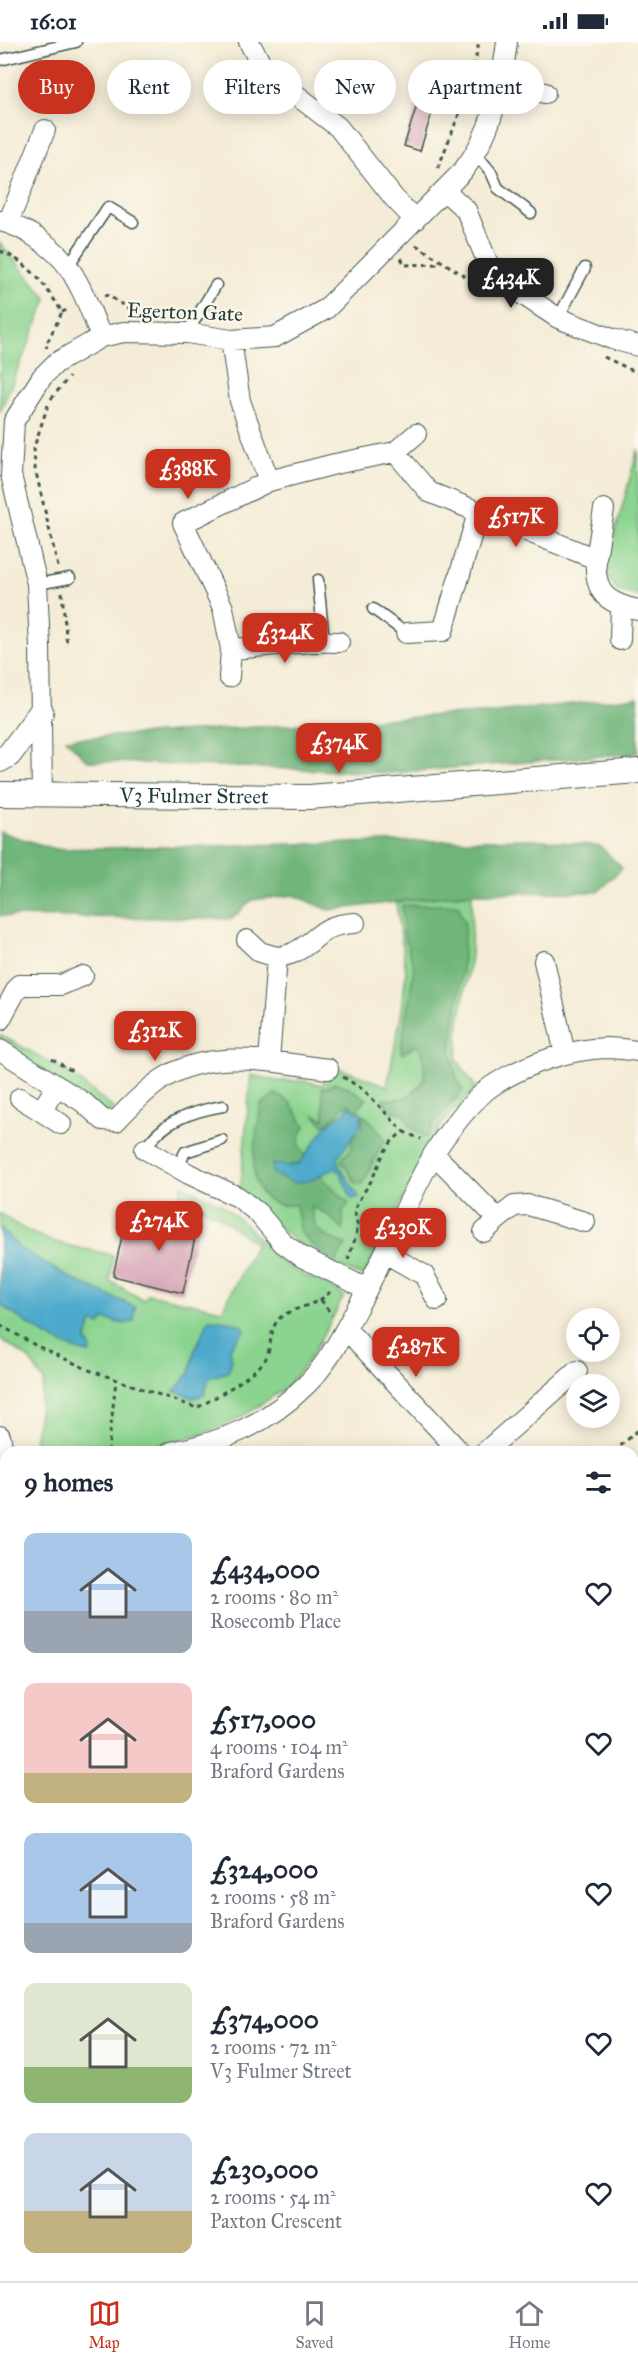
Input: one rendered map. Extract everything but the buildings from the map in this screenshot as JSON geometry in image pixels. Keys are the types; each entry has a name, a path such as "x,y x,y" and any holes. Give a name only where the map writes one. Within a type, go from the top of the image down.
{"street":[{"path":"249,42 265,71 338,127 394,198 415,220"},
{"name":"Egerton Gate","path":"505,60 507,42"},
{"name":"Egerton Gate","path":"42,796 37,584 11,475 15,420 42,377 56,363 101,337 124,332 187,333 231,340 275,338 327,309 462,172 476,154 485,137 492,114"},
{"path":"45,130 4,222 41,240 68,266 87,301 101,337"},
{"path":"444,190 466,210 489,266 508,285 558,318 612,339 638,346"},
{"path":"231,340 240,400 269,481"},
{"path":"229,677 231,649 223,608 176,526 269,481 395,452 416,434"},
{"path":"395,452 429,492 596,559"},
{"path":"604,508 594,578 603,594 629,608 620,640"},
{"path":"405,633 452,630 478,513"},
{"path":"231,649 331,642"},
{"path":"0,760 9,755 41,712"},
{"name":"V3 Fulmer Street","path":"0,794 309,797 638,771"},
{"path":"247,940 260,951 277,957 294,953 323,930 338,924 355,923"},
{"path":"269,1061 277,957"},
{"path":"552,972 565,1054"},
{"path":"0,1020 13,979 61,985 82,976"},
{"path":"199,1446 238,1434 274,1413 308,1384 346,1329 434,1154 465,1112 494,1084 565,1054 606,1048 638,1051"},
{"path":"0,1050 83,1102 104,1120 116,1121 138,1098 162,1079 186,1068 213,1060 269,1061 328,1069"},
{"path":"41,1111 57,1086"},
{"path":"20,1098 61,1124"},
{"path":"146,1149 178,1168 238,1197 258,1213 283,1243 302,1257 367,1289"},
{"path":"434,1154 491,1225 514,1206 528,1205 585,1222"},
{"path":"385,1253 424,1275 437,1300"},
{"path":"346,1329 454,1446"},
{"path":"492,1446 566,1388"}],"lane":[{"path":"0,60 76,42"},
{"path":"476,154 491,172 498,188 531,213"},
{"path":"68,266 108,207 132,222"},
{"path":"558,318 585,268"},
{"path":"187,333 216,285"},
{"path":"37,584 65,578"},
{"path":"318,580 331,642"},
{"path":"373,609 405,633"},
{"path":"146,1149 158,1132 181,1118 196,1111 223,1106"},
{"path":"178,1168 184,1152 222,1140"}],"path":[{"path":"438,168 470,86 479,42"},
{"path":"0,250 15,256 44,284 62,312"},
{"path":"397,252 405,265 444,264"},
{"path":"67,646 65,578 35,468 34,447 48,403 70,378 48,353 46,345 62,312 107,295 135,311 140,320"},
{"path":"328,1069 364,1090 404,1132 425,1142 434,1154"},
{"path":"0,1325 35,1344 116,1380 197,1408 223,1394 265,1360 274,1325 280,1318 321,1300 329,1293 348,1259 356,1233 357,1224 354,1213 358,1202 379,1167 385,1150 395,1137 404,1132"},
{"path":"109,1446 116,1380"},
{"path":"621,1446 638,1430"}],"green space":[{"path":"0,243 47,299 0,412"},
{"path":"638,449 638,596 618,591 604,573"},
{"path":"638,697 638,753 391,773 87,761 66,739 494,712"},
{"path":"0,832 55,849 532,839 600,846 622,868 598,892 472,893 329,910 294,895 252,900 232,919 0,916"},
{"path":"472,893 471,956 459,1021 457,1060 476,1088 443,1122 363,1276 314,1258 240,1192 251,1075 277,1081 305,1081 321,1085 331,1077 333,1066 387,1086 402,1011 406,971 396,902"},
{"path":"402,905 458,905 465,923 462,972 451,1049 456,1076 463,1091 434,1122 427,1137 411,1128 405,1114 388,1110 383,1099 403,1098 425,1079 422,1051 416,1045 402,1054 401,1049 414,968 404,935"},
{"path":"0,1035 68,1072 113,1108 105,1115 0,1047"},
{"path":"335,1083 348,1087 367,1099 357,1108 385,1139 362,1184 356,1183 341,1160 351,1149 352,1137 362,1131 363,1117 352,1107 344,1105 337,1115 324,1125 314,1115 324,1119 322,1089"},
{"path":"275,1094 290,1102 305,1126 299,1140 300,1147 311,1165 349,1203 343,1211 343,1230 328,1215 312,1206 317,1228 325,1236 346,1244 336,1262 312,1245 301,1233 296,1205 277,1204 266,1198 258,1188 254,1161 261,1105"},
{"path":"182,1185 221,1204 246,1225 271,1253 288,1266 306,1277 321,1280 344,1296 326,1331 305,1365 286,1387 240,1418 213,1430 184,1439 144,1446 33,1446 44,1381 29,1359 0,1338 0,1213 40,1237 113,1255 110,1281 143,1300 149,1294 222,1310 256,1244 217,1215 180,1197"}],"water":[{"path":"349,1104 355,1111 362,1113 360,1127 338,1157 339,1165 359,1197 352,1199 339,1171 334,1168 312,1180 293,1183 273,1173 272,1164 287,1166 299,1164 328,1124 346,1111"},
{"path":"0,1227 19,1248 72,1279 135,1307 134,1322 124,1324 104,1319 100,1325 92,1322 86,1341 90,1345 91,1354 67,1346 43,1334 21,1319 0,1304"},
{"path":"209,1319 228,1321 243,1326 245,1330 230,1348 232,1361 228,1372 209,1378 204,1395 193,1398 174,1391 190,1373 194,1352"}]}
